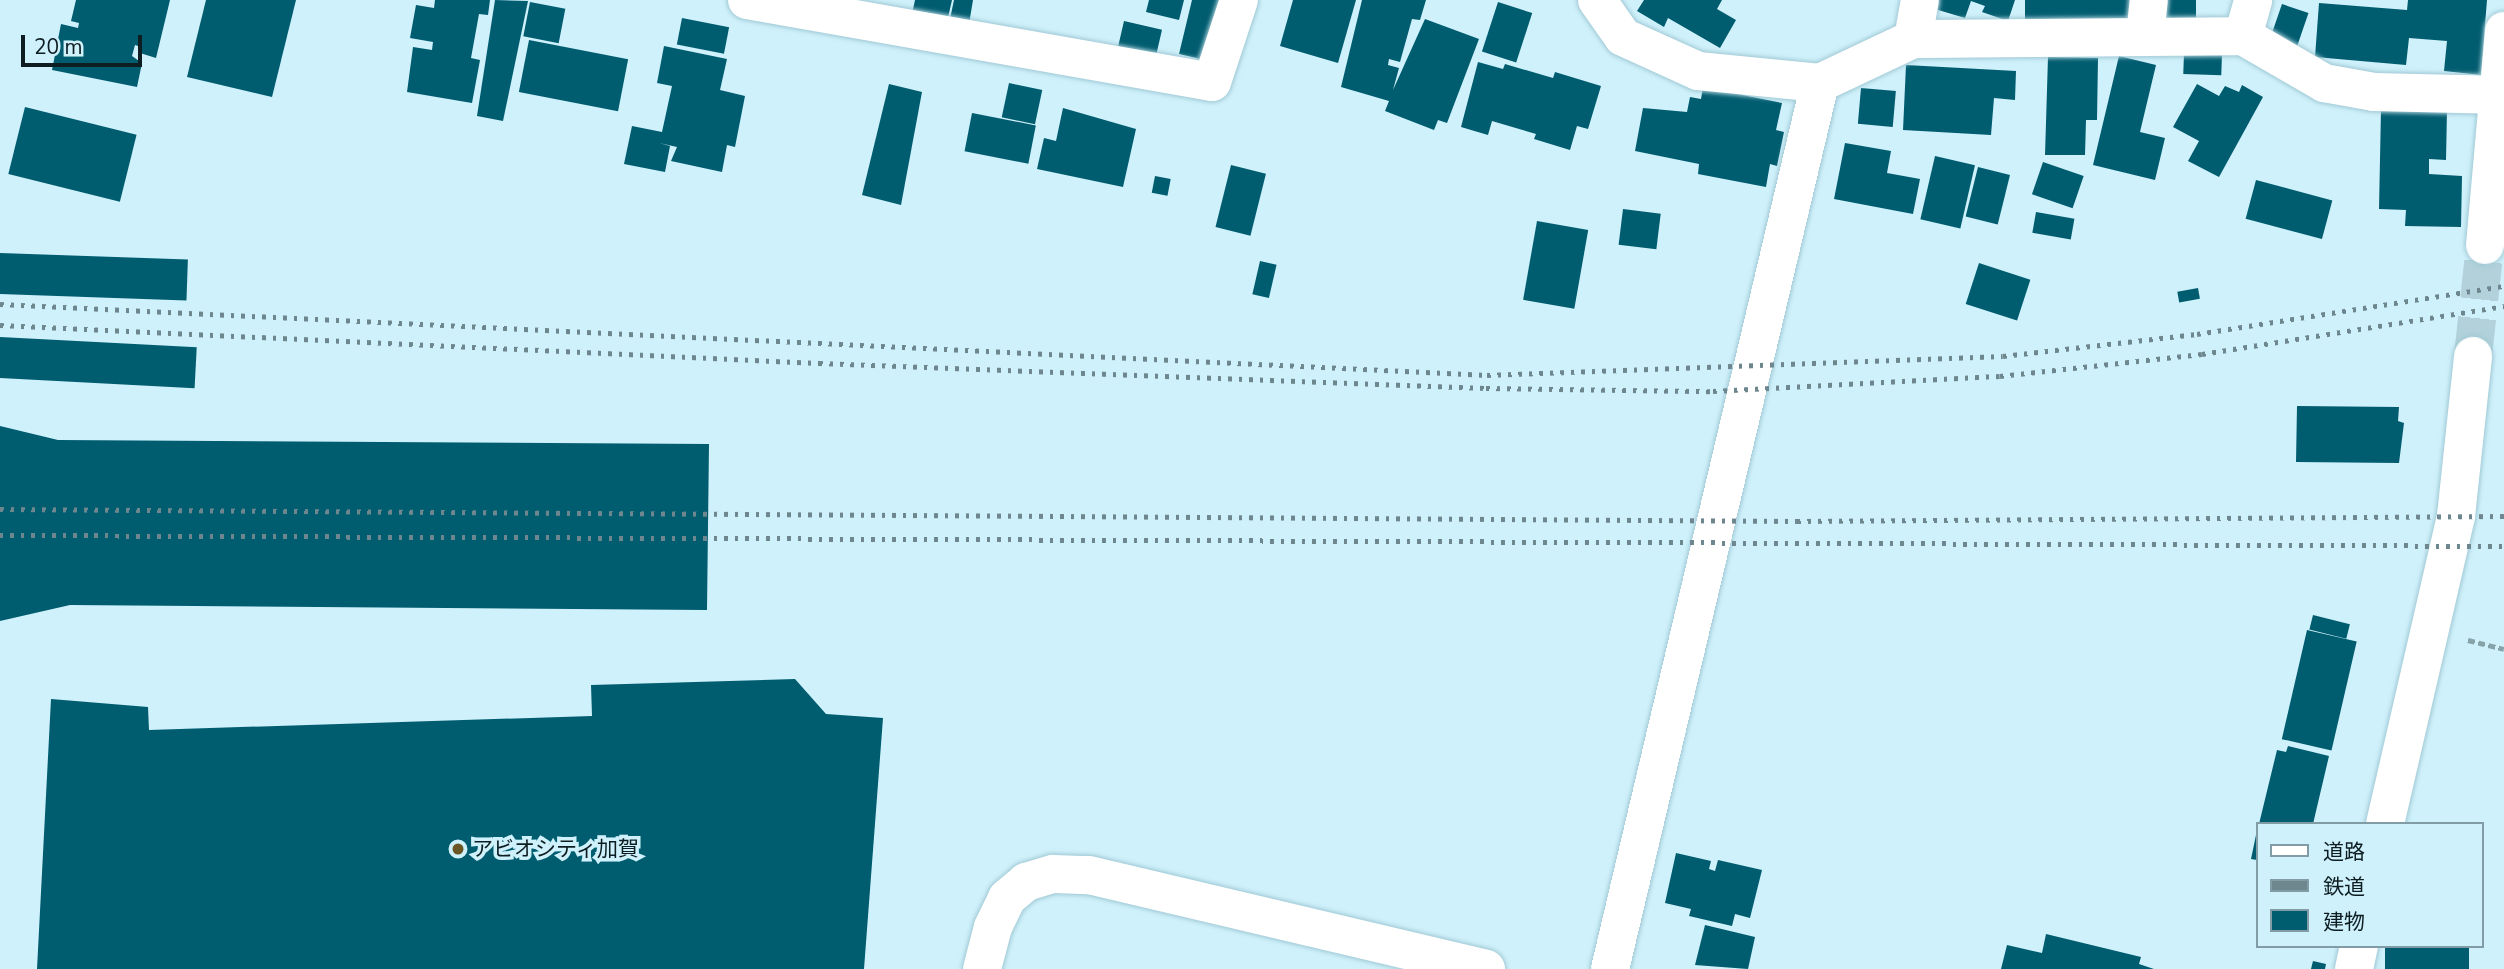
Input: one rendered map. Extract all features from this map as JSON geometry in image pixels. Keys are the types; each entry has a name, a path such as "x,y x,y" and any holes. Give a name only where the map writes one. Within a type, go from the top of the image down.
{"street":[{"path":"747,0 1212,82 1239,0"},
{"path":"1597,0 1623,37 1698,71 1820,83 1913,39 2147,18 2244,36 2323,83 2374,92 2502,96"},
{"path":"1913,39 1920,0"},
{"path":"2244,36 2253,0"},
{"path":"2485,246 2502,96 2504,31"},
{"path":"1610,969 1820,83"},
{"path":"2385,822 2456,516 2473,356"},
{"path":"982,969 993,927 1007,898 1026,882 1053,874 1089,875 1486,969"},
{"path":"2354,969 2359,948"}],"building":[{"path":"76,0 170,0 156,58 140,53 141,47 135,45 132,56 142,63 137,87 52,70 61,24 78,28 79,23 71,21"},
{"path":"206,0 296,0 272,97 187,77"},
{"path":"435,0 490,0 488,15 479,14 471,58 480,60 472,103 407,92 413,47 432,50 433,42 410,38 416,5 434,8"},
{"path":"495,0 528,1 503,121 477,116"},
{"path":"915,0 952,0 947,22 912,14"},
{"path":"954,0 973,0 969,24 950,19"},
{"path":"1149,0 1184,0 1179,20 1146,12"},
{"path":"1192,0 1222,0 1209,61 1179,54"},
{"path":"1293,0 1356,0 1338,63 1280,46"},
{"path":"1362,0 1426,0 1420,20 1412,19 1400,62 1389,59 1388,65 1399,68 1393,90 1425,19 1479,39 1447,123 1438,120 1434,130 1385,111 1389,101 1341,87"},
{"path":"1644,0 1722,0 1717,9 1736,20 1720,48 1668,18 1664,27 1637,11"},
{"path":"1938,0 2015,0 2008,21 1982,12 1985,6 1971,1 1965,18 1935,9"},
{"path":"2025,0 2133,0 2133,21 2025,21"},
{"path":"2164,0 2196,0 2196,23 2164,23"},
{"path":"2408,0 2487,0 2481,75 2444,71 2447,41 2409,38 2406,65 2315,57 2319,3 2407,10"},
{"path":"530,2 565,9 559,43 523,36"},
{"path":"1498,2 1532,13 1516,63 1482,51"},
{"path":"2282,4 2308,13 2295,52 2269,43"},
{"path":"682,18 729,27 724,54 677,45"},
{"path":"1124,21 1162,30 1155,61 1117,52"},
{"path":"529,40 628,59 618,111 519,92"},
{"path":"664,46 727,59 720,90 745,96 735,147 727,145 722,172 671,161 677,147 659,143 670,146 665,172 624,164 632,126 662,132 672,86 657,83"},
{"path":"2184,53 2222,54 2221,75 2183,74"},
{"path":"2119,56 2156,65 2140,132 2165,138 2155,180 2093,165"},
{"path":"2048,57 2098,58 2097,120 2086,120 2085,155 2045,155"},
{"path":"1478,62 1503,69 1505,64 1553,78 1555,72 1601,86 1588,129 1577,126 1570,150 1534,139 1536,134 1492,121 1488,135 1461,127"},
{"path":"1906,65 2016,71 2015,100 1994,98 1991,135 1903,130"},
{"path":"1009,83 1042,90 1035,124 1002,117"},
{"path":"889,84 922,92 901,205 862,195"},
{"path":"2197,84 2219,96 2225,86 2239,92 2242,85 2263,97 2219,177 2188,161 2199,141 2173,127"},
{"path":"1703,87 1782,103 1776,130 1784,132 1777,166 1770,164 1766,187 1698,174 1699,164 1635,151 1643,108 1687,112 1690,97 1701,99"},
{"path":"1861,88 1896,91 1893,127 1858,124"},
{"path":"25,107 137,135 120,202 8,174"},
{"path":"1063,108 1136,129 1123,187 1037,169 1044,138 1056,141"},
{"path":"2381,109 2447,110 2446,160 2429,159 2429,174 2462,176 2461,227 2405,226 2406,210 2379,209"},
{"path":"972,113 1036,125 1028,164 965,151"},
{"path":"1845,143 1891,151 1887,173 1920,179 1913,214 1834,199"},
{"path":"1935,156 1975,165 1960,229 1920,219"},
{"path":"2043,162 2084,176 2073,208 2032,194"},
{"path":"1231,165 1266,174 1250,236 1216,227"},
{"path":"1978,167 2010,175 1998,224 1966,216"},
{"path":"1155,176 1171,179 1167,196 1152,193"},
{"path":"2256,180 2332,200 2322,239 2246,219"},
{"path":"1623,209 1661,214 1656,249 1619,245"},
{"path":"2036,212 2074,219 2071,239 2032,233"},
{"path":"1537,221 1588,230 1574,309 1523,300"},
{"path":"0,253 188,260 186,301 0,294"},
{"path":"1260,261 1277,265 1269,298 1252,294"},
{"path":"1979,263 2030,280 2017,321 1966,304"},
{"path":"2198,288 2200,299 2179,302 2177,292"},
{"path":"0,337 197,347 195,388 0,378"},
{"path":"2297,406 2399,407 2398,421 2404,423 2399,463 2296,462"},
{"path":"0,426 58,440 709,444 707,610 70,605 0,621"},
{"path":"2313,615 2350,624 2346,639 2309,630"},
{"path":"2307,630 2357,641 2331,751 2282,739"},
{"name":"アビオシティ加賀","path":"795,679 826,714 883,718 864,969 37,969 51,699 148,707 149,730 592,716 591,685"},
{"path":"2288,746 2329,756 2313,822 2259,822 2277,750 2286,752"},
{"path":"2256,835 2256,860 2251,859"},
{"path":"1676,853 1711,861 1709,869 1715,871 1718,860 1762,870 1750,918 1735,914 1732,926 1689,916 1691,909 1665,903"},
{"path":"1705,925 1755,937 1748,969 1695,965"},
{"path":"2046,934 2141,957 2139,964 2154,969 2001,969 2007,945 2042,953"},
{"path":"2385,948 2469,948 2469,969 2385,969"},
{"path":"2313,961 2326,964 2325,969 2311,969"}],"tunnel":[{"path":"2473,356 2485,245"}],"railway":[{"path":"0,304 1487,375 2003,356 2197,334 2504,286"},
{"path":"0,325 819,363 1486,388 1713,391 2000,376 2202,354 2504,306"},
{"path":"0,509 1797,521 2504,516"},
{"path":"0,535 2504,546"}],"place":[{"name":"アビオシティ加賀","path":"458,849"}]}
